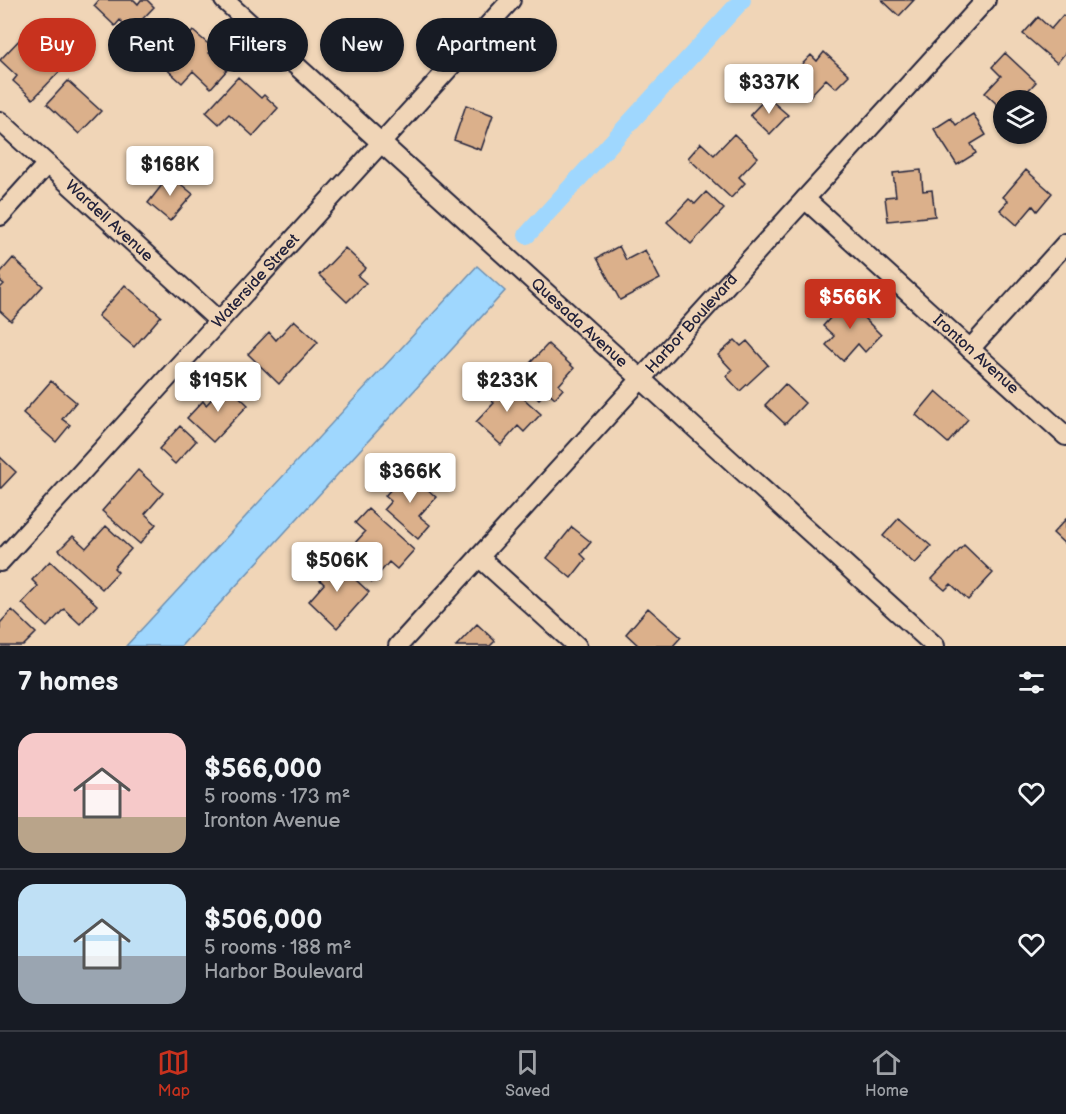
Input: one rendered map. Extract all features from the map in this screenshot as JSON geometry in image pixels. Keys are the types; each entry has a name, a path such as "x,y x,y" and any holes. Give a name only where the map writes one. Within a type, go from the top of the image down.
{"street":[{"name":"Quesada Avenue","path":"224,0 935,646"},
{"name":"Waterside Street","path":"0,562 511,0"},
{"name":"Harbor Boulevard","path":"398,646 986,0"},
{"name":"Wardell Avenue","path":"0,121 219,321"},
{"path":"0,216 47,164"},
{"name":"Ironton Avenue","path":"805,199 1066,436"},
{"path":"970,349 1066,243"},
{"path":"479,557 577,646"}],"water":[{"path":"477,266 505,291 181,646 126,646"}],"building":[{"path":"99,0 134,0 138,4 141,0 147,0 154,7 143,18 108,19 94,6"},
{"path":"882,0 914,0 899,16"},
{"path":"1063,15 1066,17 1066,52 1057,63 1023,34 1038,17 1051,29"},
{"path":"195,33 207,43 207,72 225,72 211,88 194,72"},
{"path":"18,41 18,72 59,72 33,99 13,81 17,76 0,60"},
{"path":"824,52 849,75 836,88 826,79 808,98 788,79 811,55 817,61"},
{"path":"1005,53 1036,82 1028,90 993,90 993,101 985,93 1001,76 992,67"},
{"path":"170,72 192,72 182,83"},
{"path":"238,77 261,98 264,95 278,108 253,136 229,114 219,124 206,112"},
{"path":"68,81 101,111 79,134 47,104"},
{"path":"767,97 788,115 770,134 750,115"},
{"path":"466,105 493,115 481,150 454,140"},
{"path":"973,114 986,135 971,144 976,153 957,165 934,129 951,118 956,125"},
{"path":"734,134 758,157 739,177 745,183 731,198 688,158 701,143 714,155"},
{"path":"921,170 923,191 932,190 935,216 888,221 885,197 896,196 893,173"},
{"path":"1026,170 1052,193 1037,211 1033,206 1017,225 1000,210 1008,201 1003,197"},
{"path":"167,173 193,194 170,221 148,203 162,185 159,183"},
{"path":"706,192 724,209 691,244 667,222 689,199 695,204"},
{"path":"619,246 626,260 645,250 660,279 620,300 597,258"},
{"path":"345,248 366,268 358,276 366,283 347,302 319,275"},
{"path":"13,258 43,286 11,321 0,311 0,288 4,284 0,281 0,273"},
{"path":"125,285 161,316 134,347 98,316"},
{"path":"849,297 868,315 864,318 881,335 865,352 858,344 843,361 826,345 834,336 823,326"},
{"path":"294,320 318,342 279,384 248,354 269,332 276,340"},
{"path":"735,340 741,346 747,341 768,365 740,391 726,376 732,370 718,355"},
{"path":"548,344 574,368 559,385 563,389 555,398 547,391 539,399 516,378"},
{"path":"502,379 541,414 524,432 518,426 501,445 476,422 494,403 486,396"},
{"path":"51,381 76,402 62,419 70,425 56,442 23,413"},
{"path":"226,384 248,405 213,442 187,418 203,401 206,405"},
{"path":"785,384 805,403 785,424 765,405"},
{"path":"936,391 968,419 948,443 916,415"},
{"path":"180,426 196,441 175,464 159,449"},
{"path":"0,457 16,472 1,488 0,488"},
{"path":"138,470 163,493 145,514 156,524 140,544 102,511"},
{"path":"407,471 436,497 419,516 430,525 418,539 384,509 391,501 385,496"},
{"path":"368,509 414,550 397,569 389,562 372,582 343,556 365,532 355,523"},
{"path":"899,518 931,546 915,564 883,536"},
{"path":"1066,519 1066,545 1053,533"},
{"path":"106,526 131,549 114,568 118,572 102,589 59,550 73,536 86,548"},
{"path":"572,527 591,542 581,554 586,559 571,578 547,558"},
{"path":"964,545 993,573 968,600 951,584 945,590 932,579"},
{"path":"332,558 369,592 337,628 309,601 324,584 316,576"},
{"path":"50,561 97,605 80,624 64,609 47,627 22,603 38,586 32,580"},
{"path":"648,608 681,637 673,646 639,646 626,634"},
{"path":"12,610 36,633 23,646 0,646 0,623"},
{"path":"477,624 495,641 490,646 456,646"}],"waterway":[{"path":"527,235 742,0"}]}
